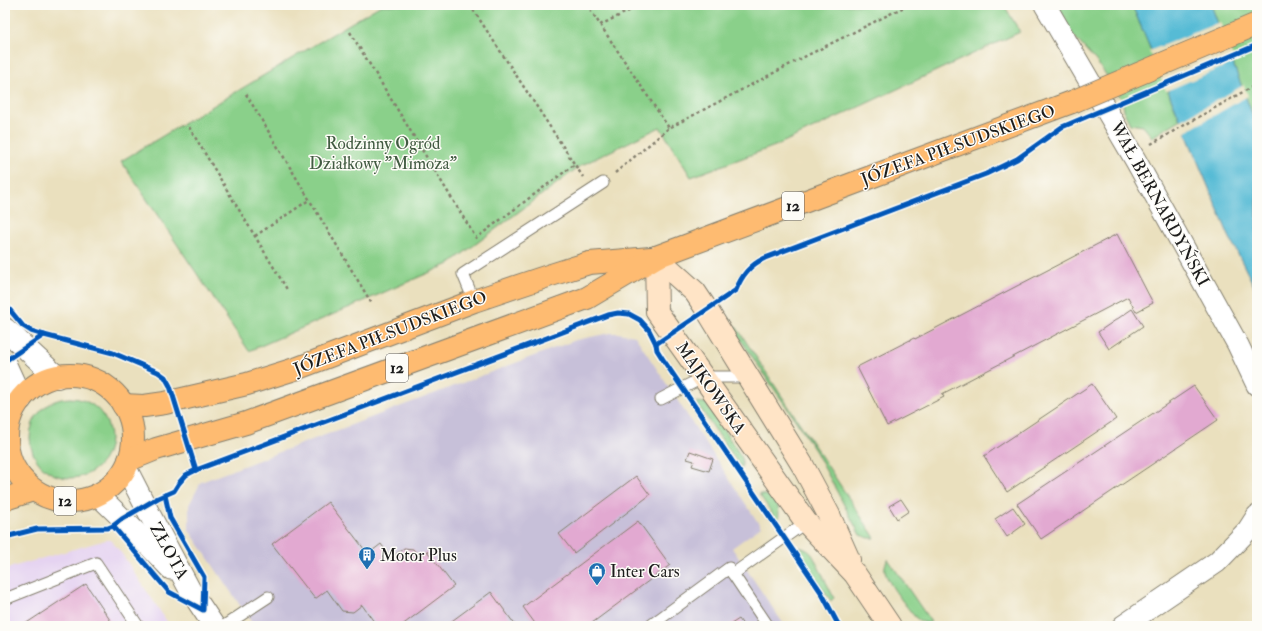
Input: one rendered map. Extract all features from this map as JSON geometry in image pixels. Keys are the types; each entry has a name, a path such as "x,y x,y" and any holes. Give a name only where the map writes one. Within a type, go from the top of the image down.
{"main road":[{"name":"JÓZEFA PIŁSUDSKIEGO","path":"127,464 156,449 246,423 587,298 656,257 1072,102 1257,24"},
{"name":"JÓZEFA PIŁSUDSKIEGO","path":"123,405 144,406 165,403 272,377 474,301 589,263 656,257"},
{"name":"MAJKOWSKA","path":"656,257 657,312 806,522 854,574 890,626"},
{"name":"MAJKOWSKA","path":"656,257 695,292 749,377 803,466 829,515 854,574"},
{"name":"12","path":"69,375 94,380 106,386 115,395 123,405 130,418 133,446 127,464 118,479 109,488 98,495 85,500 71,501 58,500 45,496 33,490 24,482 16,471 6,449 9,422 14,409 21,398 43,381 69,375"},
{"name":"12","path":"5,499 33,490"}],"street":[{"name":"WAŁ BERNARDYŃSKI","path":"1045,5 1151,188 1238,345 1257,385"},
{"path":"5,328 56,377"},
{"path":"5,364 21,398"},
{"name":"ZŁOTA","path":"127,464 150,515 190,590 214,626"},
{"name":"ZŁOTA","path":"98,495 131,527 190,590"},
{"path":"1123,626 1217,562 1248,530 1257,516"}],"lane":[{"path":"474,301 463,274 604,183"},
{"path":"660,400 704,377 749,377"},
{"path":"733,574 806,522"},
{"path":"5,598 96,563 138,626"},
{"path":"650,626 729,568 768,626"},
{"path":"224,626 268,597"}],"path":[{"path":"470,5 592,190"},
{"path":"587,5 669,128"},
{"path":"600,25 641,5"},
{"path":"604,183 669,128 802,58 908,5"},
{"path":"350,32 476,238 575,164"},
{"path":"1154,142 1257,84"},
{"path":"246,94 372,304"},
{"path":"189,127 288,291"},
{"path":"255,236 310,200"}],"shaded area":[{"path":"610,333 635,336 761,527 732,548 785,626 254,626 189,530 189,505 201,482 576,340"},
{"path":"106,540 111,540 122,554 170,626 5,626 5,569"}],"green space":[{"name":"Rodzinny Ogród Działkowy \"Mimoza\"","path":"381,5 1004,5 1020,32 775,146 691,177 660,127 580,166 449,264 249,351 121,161"},
{"path":"1056,5 1132,5 1180,120 1152,137 1143,126 1130,124 1125,114 1122,100 1110,80 1096,61 1069,31"},
{"path":"1211,5 1257,5 1257,127"},
{"path":"734,326 737,328 875,538 860,535 816,452 732,327"},
{"path":"70,398 85,401 98,410 107,423 110,438 107,453 98,466 85,475 70,478 55,475 42,466 33,453 30,438 33,423 42,410 55,401"},
{"path":"696,402 706,403 742,458 742,469"},
{"path":"759,494 774,499 779,511 778,522"},
{"path":"795,547 806,549 813,556 834,598 831,601"},
{"path":"888,559 931,622 922,622 915,617 893,588 885,571 885,566"}],"water":[{"path":"1132,5 1211,5 1257,127 1257,292 1229,236"}],"pier":[{"path":"1220,22 1235,62 1166,91 1149,51"},
{"path":"1244,85 1248,96 1184,133 1179,121"}],"building":[{"path":"1117,234 1153,303 1136,312 1128,297 942,394 944,397 887,426 857,367 914,338 915,339"},
{"path":"1132,309 1143,326 1109,349 1098,332"},
{"path":"1092,384 1116,419 1007,492 984,456"},
{"path":"1194,386 1218,420 1041,539 1017,504"},
{"path":"690,451 713,459 709,471 692,466 694,461 687,459"},
{"path":"636,476 650,495 574,553 559,534"},
{"path":"901,499 909,511 897,519 889,506"},
{"name":"Motor Plus","path":"328,502 368,554 381,544 391,558 404,548 413,549 419,557 427,551 454,586 401,626 377,626 362,605 353,612 342,611 327,590 315,599 272,544"},
{"path":"1013,507 1025,524 1007,537 995,519"},
{"name":"Inter Cars","path":"638,521 670,565 588,626 537,626 523,607"},
{"path":"86,584 114,626 22,626"},
{"path":"491,592 516,626 445,626"},
{"path":"739,619 744,626 728,626"}],"cycle path":[{"path":"656,344 736,290 747,271 765,258 986,174 1017,159 1062,127 1257,45"},
{"path":"5,304 23,326 31,331 44,335"},
{"path":"5,537 37,529 108,528 158,498 174,491 186,475 196,470 608,315 618,313 629,314 640,320 649,330 656,344 657,350 664,361 821,592 839,626"},
{"path":"5,361 44,335 113,353 158,372 165,377 170,386 196,470"},
{"path":"113,526 169,592 203,610 204,577 170,518 165,495"}],"place":[{"name":"Motor Plus","path":"367,570"},
{"name":"Inter Cars","path":"597,586"}]}
